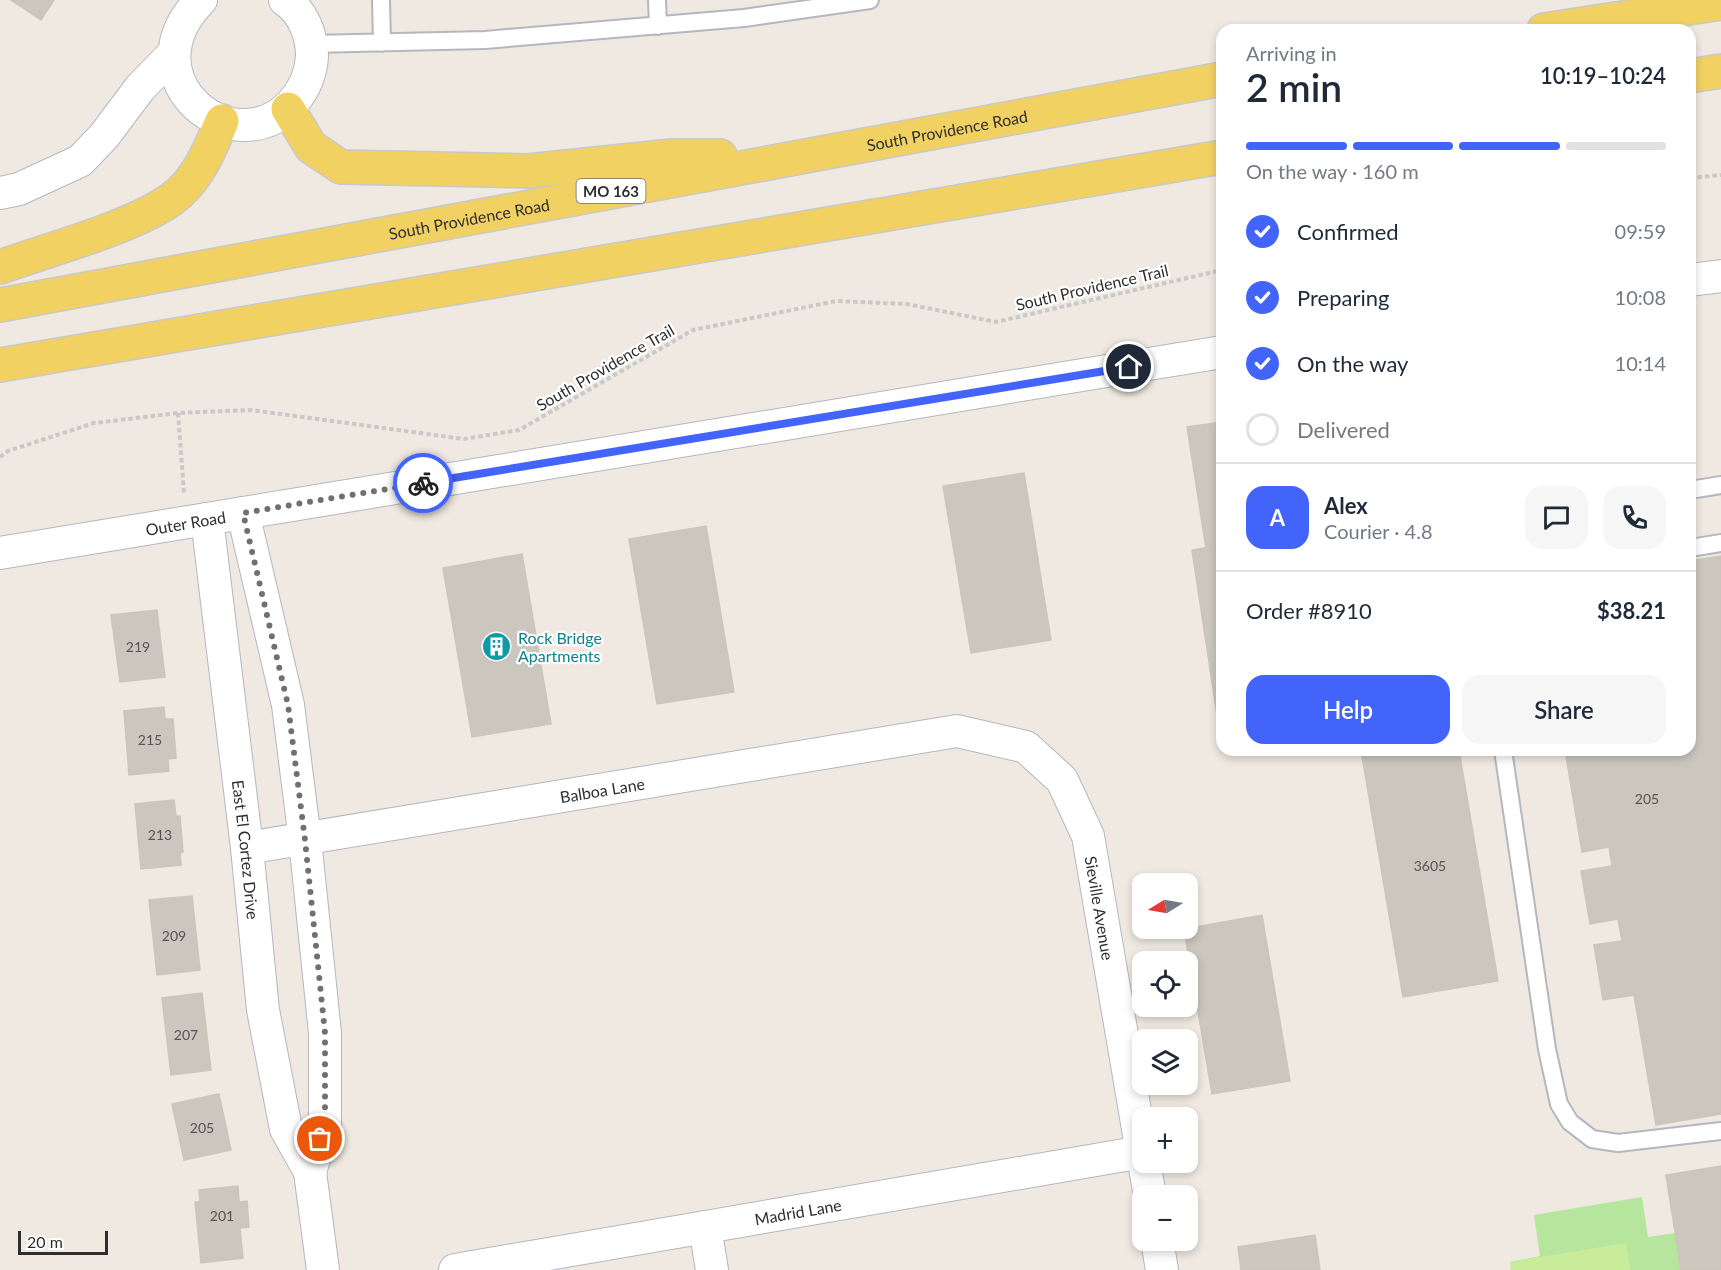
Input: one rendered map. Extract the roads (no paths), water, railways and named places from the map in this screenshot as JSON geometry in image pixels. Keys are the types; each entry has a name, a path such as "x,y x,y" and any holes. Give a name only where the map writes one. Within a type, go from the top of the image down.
{"main road":[{"path":"1583,24 1721,3"},
{"path":"1696,75 1721,71"},
{"name":"South Providence Road","path":"0,305 1216,80"},
{"path":"288,109 311,147 341,167 528,171 672,156 794,157"},
{"path":"0,267 123,223 173,198 202,166 222,121"},
{"path":"0,364 1216,158"}],"street":[{"path":"201,0 187,14 177,33 174,52 181,90 201,110 222,121 245,125 268,120 288,109 303,90 312,68 312,44 305,22 289,1"},
{"path":"0,193 19,189 80,161 104,136 140,88 174,52"},
{"path":"104,136 181,90"},
{"path":"1696,279 1721,276"},
{"name":"Outer Road","path":"0,553 1216,353"},
{"name":"East El Cortez Drive","path":"243,513 288,705 325,1033 325,1123 310,1172"},
{"name":"East El Cortez Drive","path":"207,519 247,848 263,1010 286,1129 310,1172 323,1270"},
{"name":"Balboa Lane","path":"247,848 957,731"},
{"name":"Sieville Avenue","path":"957,731 1026,747 1062,780 1088,836 1134,1107"},
{"name":"Madrid Lane","path":"455,1270 705,1227 1132,1160"},
{"path":"705,1227 712,1270"},
{"path":"1159,1251 1162,1270"}],"lane":[{"path":"381,0 382,43"},
{"path":"657,0 658,26"},
{"path":"312,44 485,40 658,26 764,8 870,0"},
{"path":"1696,489 1721,485"},
{"path":"1696,547 1721,543"},
{"path":"1504,756 1546,1049 1559,1104 1570,1122 1592,1139 1618,1143 1721,1131"}],"place":[{"name":"Rock Bridge Apartments","path":"497,646"}]}
